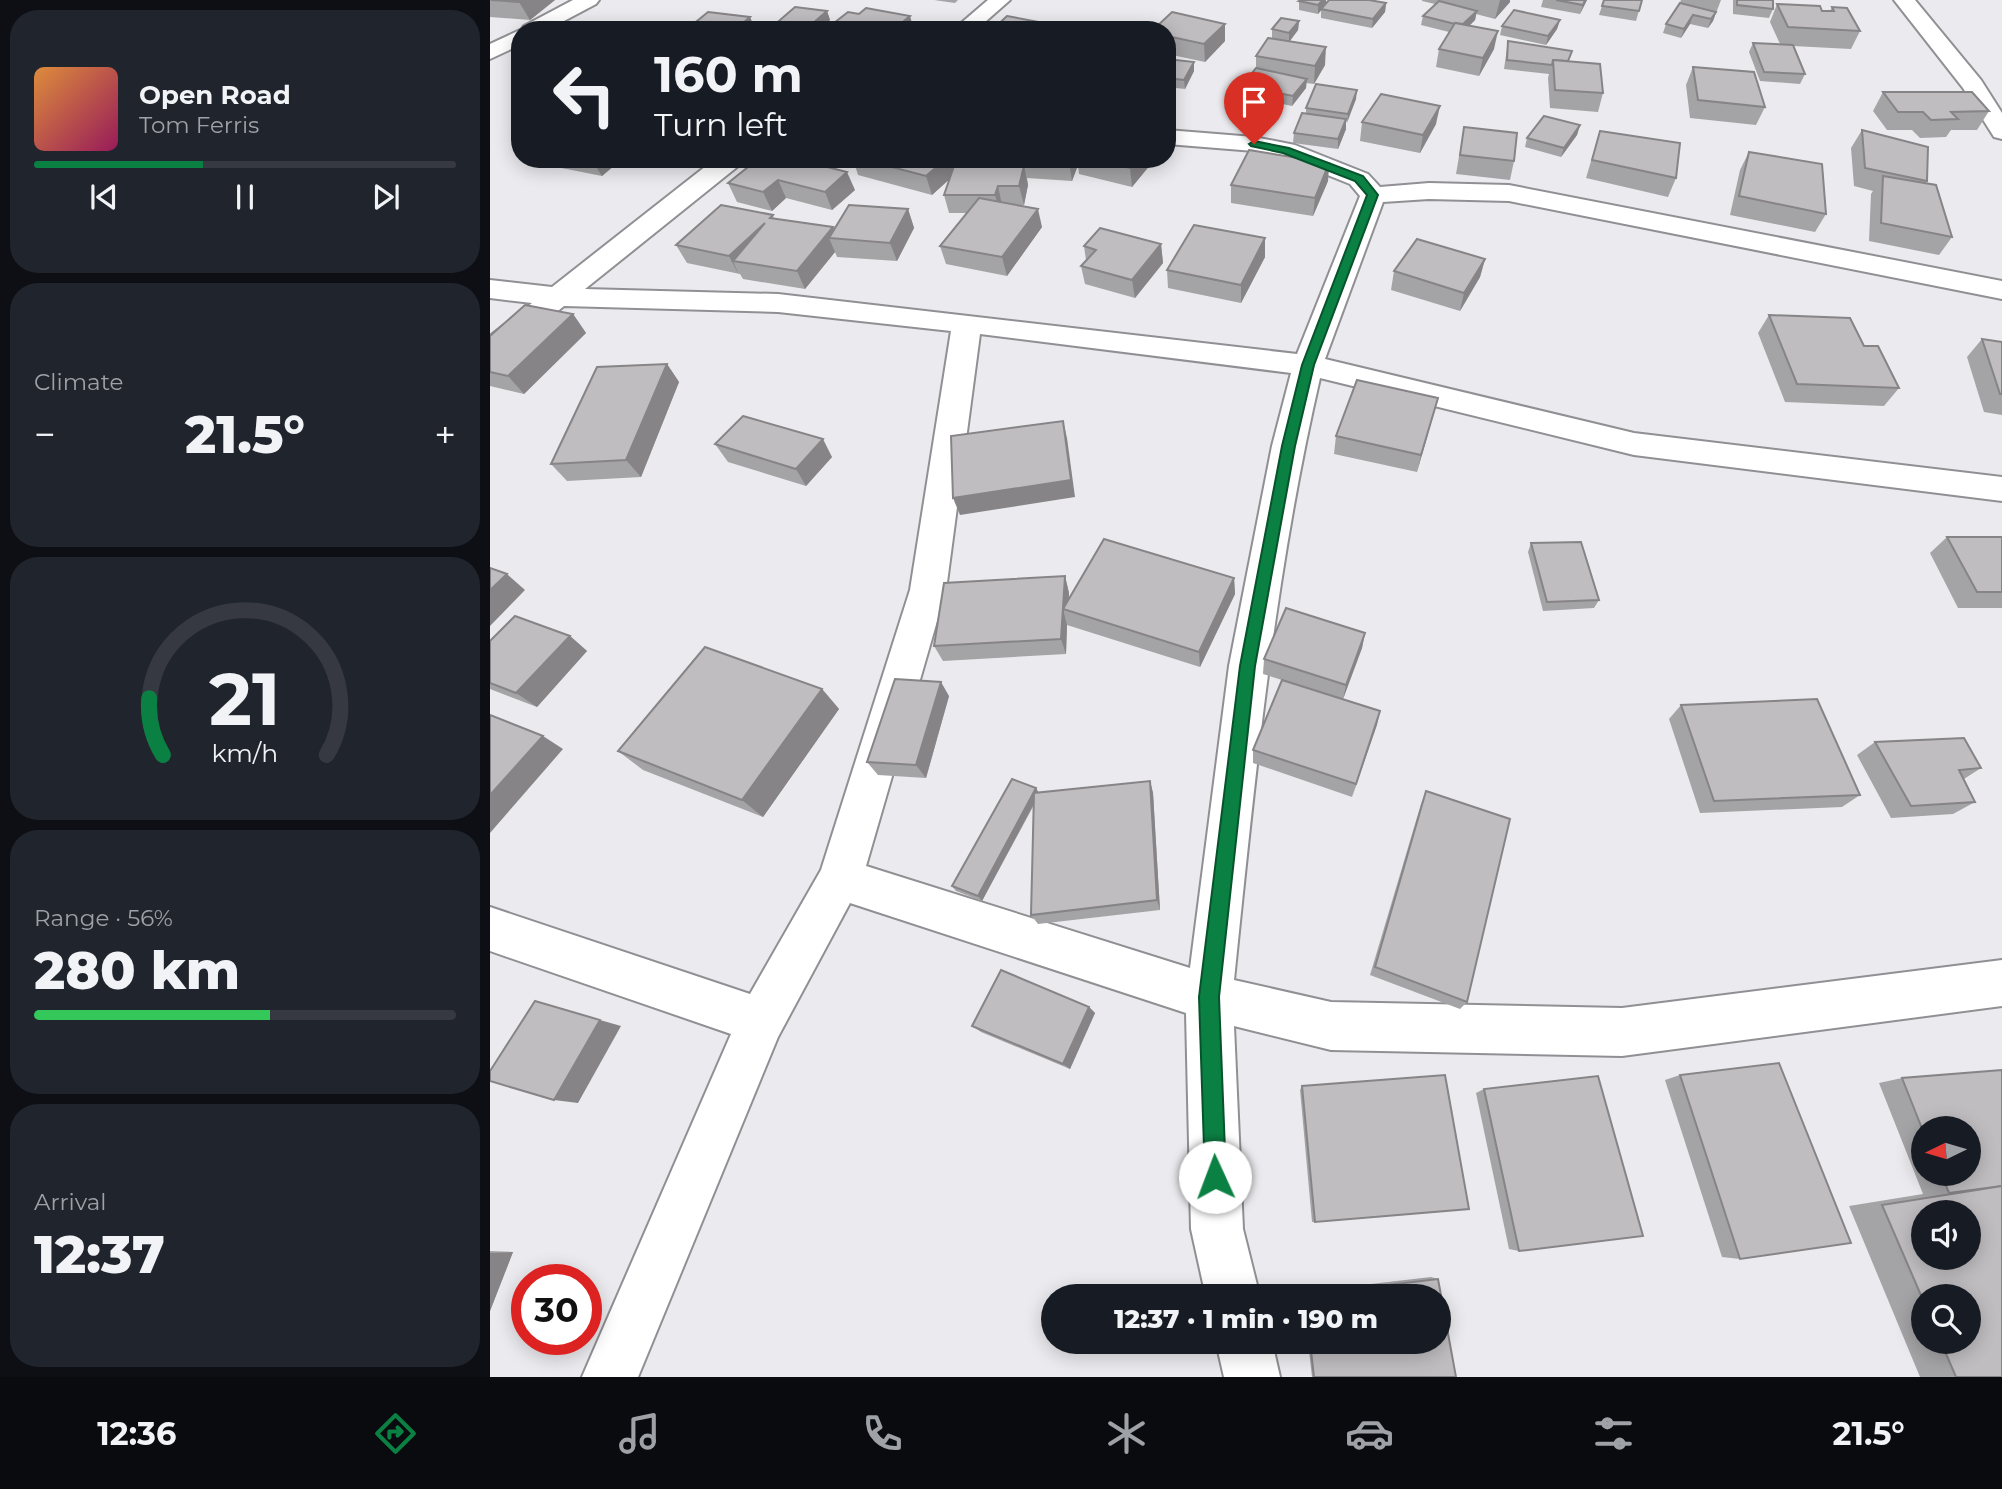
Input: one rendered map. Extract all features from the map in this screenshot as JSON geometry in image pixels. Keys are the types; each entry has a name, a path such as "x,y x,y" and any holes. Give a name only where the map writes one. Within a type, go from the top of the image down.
{"street":[{"path":"548,21 589,0"},
{"path":"974,21 1000,0"},
{"path":"1904,0 1972,85 2002,132"},
{"path":"490,53 511,41"},
{"path":"1176,139 1254,144 1286,150 1359,178 1373,195"},
{"path":"490,351 720,168"},
{"path":"1373,195 1429,191 1509,193 2002,290"},
{"path":"1230,1284 1217,1228 1209,997 1248,666 1288,446 1308,365 1373,195"},
{"path":"490,289 560,297 779,303 1308,365 1634,444 2002,489"},
{"path":"610,1377 761,1021 840,879 928,590 967,323"},
{"path":"840,879 1209,997 1331,1026 1622,1032 2002,982"},
{"path":"490,929 761,1021"},
{"path":"1247,1354 1252,1377"}],"building":[{"path":"491,0 522,0 519,2"},
{"path":"1323,0 1318,5 1299,1"},
{"path":"1329,0 1369,0 1386,3 1373,19 1321,9"},
{"path":"1556,0 1585,0 1583,5"},
{"path":"1604,0 1642,0 1639,11 1602,6"},
{"path":"1737,0 1773,0 1773,9 1737,5"},
{"path":"1439,1 1477,11 1463,24 1423,16"},
{"path":"1680,3 1716,12 1711,19 1693,15 1684,29 1666,24"},
{"path":"1777,4 1820,6 1822,11 1834,11 1832,7 1847,8 1860,31 1788,27"},
{"path":"795,7 827,11 815,21 779,21"},
{"path":"866,8 910,16 904,21 836,21 848,12 859,14"},
{"path":"1514,10 1560,20 1548,36 1502,26"},
{"path":"708,12 750,17 745,21 697,21"},
{"path":"1172,12 1225,24 1204,44 1176,38 1176,21 1162,21"},
{"path":"1007,16 1034,21 1002,21"},
{"path":"1281,18 1299,21 1289,33 1272,29"},
{"path":"1455,23 1498,31 1483,58 1439,49"},
{"path":"1268,38 1326,47 1315,66 1256,56"},
{"path":"1508,41 1572,51 1568,61 1553,60 1552,65 1507,60"},
{"path":"1753,43 1793,45 1805,74 1764,72"},
{"path":"1176,60 1194,62 1184,80 1176,79"},
{"path":"1553,60 1600,64 1603,93 1555,90"},
{"path":"1693,67 1754,72 1765,107 1698,100"},
{"path":"1256,68 1307,79 1293,96 1242,86"},
{"path":"1316,84 1357,90 1348,114 1306,108"},
{"path":"1883,92 1972,92 1989,111 1951,112 1958,119 1931,120 1923,112 1898,112"},
{"path":"1381,94 1440,106 1423,135 1362,122"},
{"path":"1302,113 1346,119 1338,139 1294,133"},
{"path":"1544,116 1580,125 1564,148 1527,138"},
{"path":"1464,127 1517,133 1514,161 1460,155"},
{"path":"1862,130 1928,147 1927,181 1865,168"},
{"path":"1600,131 1680,143 1676,178 1592,160"},
{"path":"1249,150 1329,163 1315,198 1231,185"},
{"path":"1749,152 1822,164 1826,214 1739,196"},
{"path":"747,168 831,168 847,172 825,192 778,180 763,192 728,183"},
{"path":"895,168 935,168 926,176"},
{"path":"953,168 1024,168 1019,186 998,186 995,195 944,195"},
{"path":"1883,176 1936,185 1952,237 1881,223"},
{"path":"979,198 1038,209 1002,257 940,246"},
{"path":"721,205 773,215 770,218 833,227 797,271 733,261 765,223 729,256 676,245"},
{"path":"849,205 908,209 890,243 829,238"},
{"path":"1194,225 1265,238 1241,285 1167,270"},
{"path":"1100,228 1161,244 1132,280 1081,266 1096,250 1084,246"},
{"path":"1417,239 1485,259 1464,293 1394,271"},
{"path":"525,305 573,314 508,376 490,372 490,336"},
{"path":"1769,315 1850,318 1864,346 1878,346 1899,388 1797,384"},
{"path":"1982,339 2002,342 2002,394 2000,394"},
{"path":"667,364 626,460 551,464 597,367"},
{"path":"1357,380 1438,398 1421,455 1336,436"},
{"path":"743,416 823,439 796,469 715,444"},
{"path":"1063,421 1071,480 953,498 951,436"},
{"path":"1947,537 2002,537 2002,592 1977,592"},
{"path":"1104,539 1234,578 1199,652 1063,609"},
{"path":"1581,542 1599,600 1547,602 1531,543"},
{"path":"490,568 507,574 490,590"},
{"path":"1065,576 1061,639 934,646 944,583"},
{"path":"1286,608 1365,633 1346,685 1264,659"},
{"path":"515,616 570,636 516,693 490,683 490,641"},
{"path":"705,647 822,689 742,800 618,751"},
{"path":"895,679 941,682 916,765 867,762"},
{"path":"1282,680 1380,711 1356,784 1253,750"},
{"path":"1817,699 1860,795 1714,801 1681,705"},
{"path":"490,715 543,736 490,795"},
{"path":"1964,738 1981,768 1959,770 1975,802 1911,806 1875,742"},
{"path":"1012,779 1036,788 978,896 952,886"},
{"path":"1150,781 1157,900 1031,915 1034,793"},
{"path":"1426,791 1510,819 1467,1002 1375,967"},
{"path":"1001,970 1089,1007 1063,1064 972,1026"},
{"path":"535,1001 600,1020 554,1100 490,1081 490,1071"},
{"path":"1779,1063 1851,1243 1740,1259 1680,1075"},
{"path":"2002,1070 2002,1186 1949,1193 1946,1186 1981,1186 1981,1116 1917,1116 1902,1078"},
{"path":"1445,1075 1469,1209 1315,1222 1302,1086"},
{"path":"1598,1076 1643,1236 1519,1251 1484,1089"},
{"path":"2002,1186 2002,1377 1956,1377 1946,1354 1981,1354 1981,1284 1916,1284 1882,1205 1911,1200 1911,1270 1981,1270 1981,1200 1914,1200"},
{"path":"1438,1279 1439,1284 1396,1284"},
{"path":"1451,1350 1456,1377 1314,1377 1311,1354 1451,1354"}],"route":[{"path":"1215,1177 1209,997 1248,666 1288,446 1308,365 1373,195 1359,178 1286,150 1254,144"}]}
